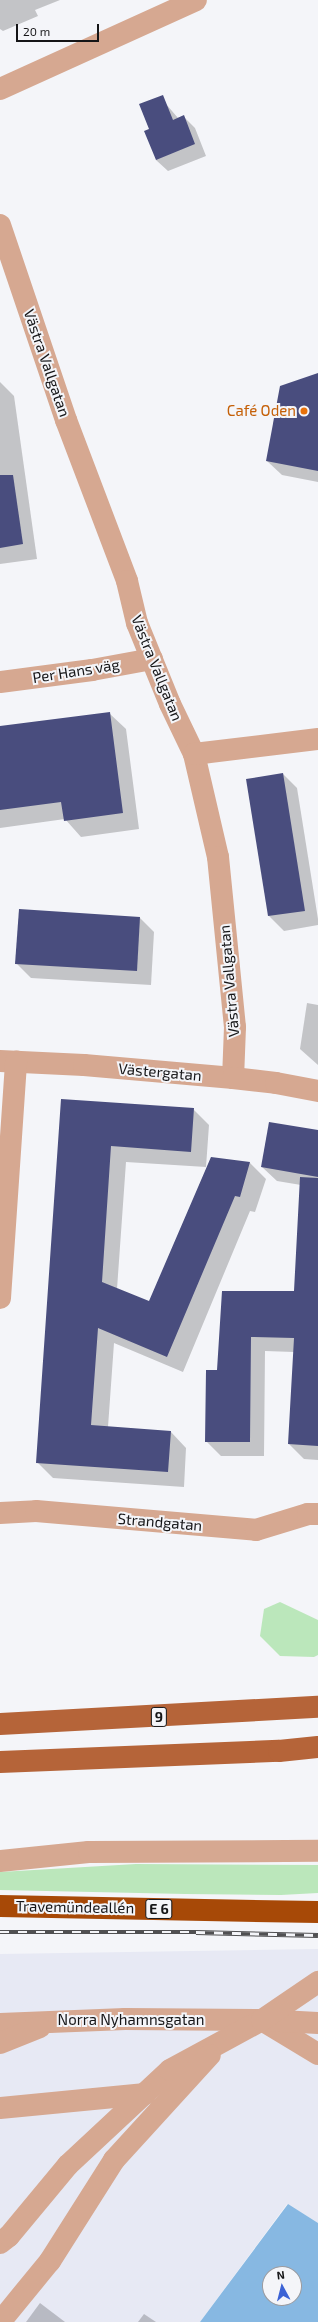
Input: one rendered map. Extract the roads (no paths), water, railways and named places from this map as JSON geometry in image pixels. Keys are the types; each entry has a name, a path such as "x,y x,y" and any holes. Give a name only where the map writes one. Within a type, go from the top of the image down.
{"highway":[{"name":"Travemündeallén","path":"0,1906 318,1912"}],"main road":[{"name":"9","path":"0,1724 318,1707"},
{"path":"0,1762 271,1751 318,1747"}],"street":[{"path":"0,89 196,0"},
{"name":"Västra Vallgatan","path":"0,226 66,420 127,581 137,623 194,754 218,857 235,1027 233,1078"},
{"name":"Per Hans väg","path":"0,682 92,670 152,659"},
{"path":"194,754 318,739"},
{"path":"0,1298 8,1061"},
{"name":"Västergatan","path":"8,1061 84,1065 233,1078 276,1083 318,1092"},
{"name":"Strandgatan","path":"0,1513 36,1511 256,1530 308,1514 318,1514"},
{"path":"0,1861 89,1852 318,1851"},
{"path":"0,2243 9,2236 68,2165 170,2070 262,2020 318,1982"},
{"path":"286,2003 318,2000"},
{"path":"0,2043 57,2020"},
{"name":"Norra Nyhamnsgatan","path":"0,2024 57,2020 262,2020 318,2023"},
{"path":"262,2020 318,2045"},
{"path":"262,2020 318,2054"},
{"path":"0,2322 50,2261 114,2160 221,2042"},
{"path":"0,2108 145,2094"}],"water":[{"path":"288,2204 318,2223 318,2322 200,2322"}],"railway":[{"path":"0,1932 196,1932 318,1935"}],"place":[{"name":"Café Oden","path":"304,411"}]}
